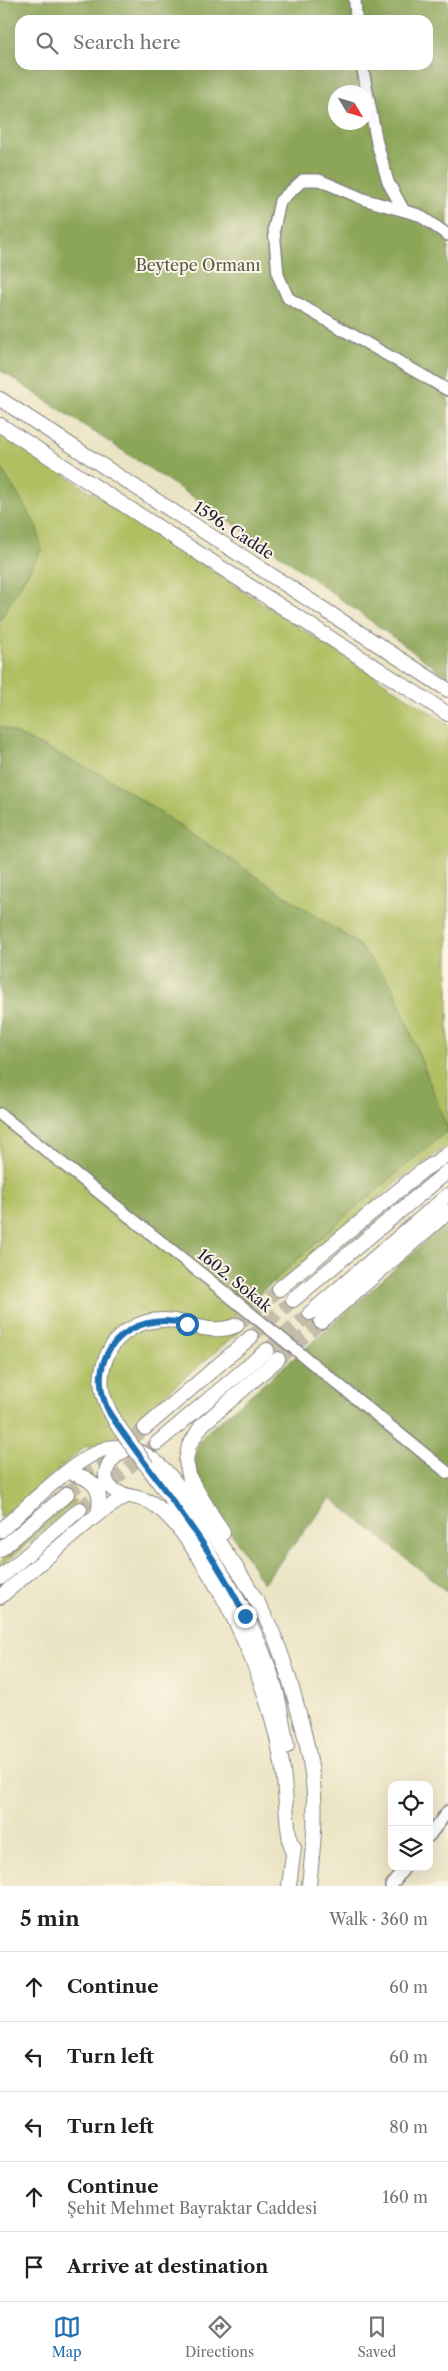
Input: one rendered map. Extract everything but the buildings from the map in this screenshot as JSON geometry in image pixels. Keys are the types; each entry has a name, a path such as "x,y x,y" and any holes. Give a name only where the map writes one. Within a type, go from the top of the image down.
{"main road":[{"name":"1596. Cadde","path":"0,399 448,690"},
{"path":"0,425 448,714"},
{"path":"279,1289 422,1171 448,1154"},
{"path":"294,1300 448,1170"},
{"path":"310,1313 448,1195"},
{"path":"321,1322 448,1212"},
{"path":"237,1325 216,1330 168,1320 150,1321 134,1327 118,1338 105,1360 100,1385 107,1408 120,1429 151,1463 237,1598 276,1690 293,1783 296,1821 289,1886"},
{"path":"145,1428 251,1337"},
{"path":"157,1443 273,1354 202,1425 193,1436 187,1454 190,1479 228,1542 245,1584"},
{"path":"0,1531 82,1460 100,1450 115,1447 127,1448 151,1463 164,1468 190,1502 245,1584 268,1622 279,1648 306,1740 313,1780 315,1810 309,1886"},
{"path":"127,1448 110,1460 106,1476 112,1490 152,1503 174,1523 210,1575 232,1616 266,1698 282,1762 288,1838 293,1855"},
{"path":"68,1472 83,1477 94,1485 100,1495 98,1514"},
{"path":"0,1550 67,1494"},
{"path":"0,1597 98,1514 126,1496"},
{"path":"0,1578 80,1509"}],"street":[{"path":"355,0 356,15"},
{"path":"363,70 377,143 388,182 403,209"},
{"path":"448,235 419,214 366,200 320,180 303,180 280,201 274,229 278,275 288,298 448,390"},
{"name":"1602. Sokak","path":"0,1114 214,1283 448,1473"},
{"path":"433,1831 448,1812"},
{"path":"391,1886 402,1871"}],"green space":[{"name":"Beytepe Ormanı","path":"0,0 448,0 448,677 272,549 0,370"},
{"path":"0,433 448,724 448,1146 398,1181 277,1284 271,1283 230,1320 242,1329 108,1443 85,1447 0,1518"},
{"path":"0,466 36,525 42,549 0,620"},
{"path":"0,726 108,778 358,944 393,987 448,1130 348,1214 246,1306 0,1109"},
{"path":"448,1221 448,1592 331,1498 263,1583 198,1480 195,1456 198,1445 206,1433 329,1328"},
{"path":"73,1499 76,1502 0,1567 0,1562"}],"tunnel":[{"path":"237,1325 279,1289"},
{"path":"251,1337 293,1300"},
{"path":"267,1350 310,1313"},
{"path":"278,1359 321,1322"},
{"path":"67,1494 145,1428"},
{"path":"80,1509 157,1443"}],"route":[{"path":"187,1324 168,1320 150,1321 126,1331 118,1338 108,1352 102,1369 100,1385 110,1414 201,1540 231,1588 245,1616"}]}
